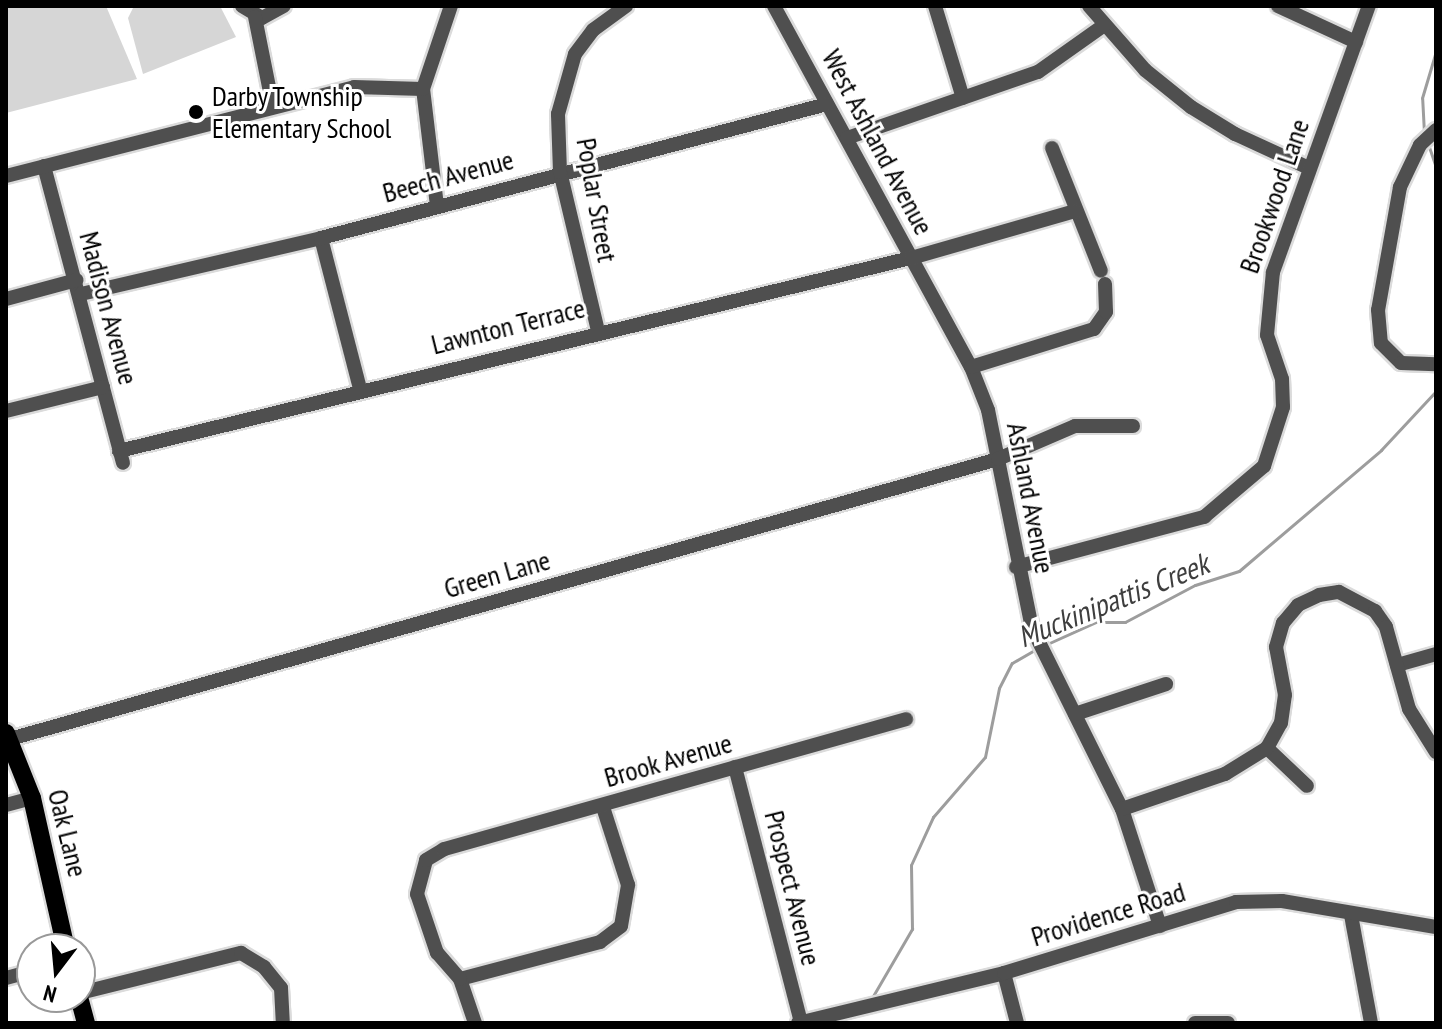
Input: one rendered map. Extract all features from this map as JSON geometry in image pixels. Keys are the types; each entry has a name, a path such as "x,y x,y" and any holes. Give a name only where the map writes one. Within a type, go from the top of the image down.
{"main road":[{"name":"Oak Lane","path":"8,736 32,798 62,933"}],"street":[{"path":"242,6 255,17 273,107"},
{"path":"255,17 269,17 284,6"},
{"path":"437,206 423,89 451,6"},
{"name":"Poplar Street","path":"598,331 560,172 558,114 568,68 593,30 626,6"},
{"name":"West Ashland Avenue","path":"774,6 935,304"},
{"path":"935,6 963,98"},
{"path":"1089,6 1103,26 1145,70 1191,107 1235,134 1309,168"},
{"path":"1278,6 1356,42"},
{"name":"Brookwood Lane","path":"1016,567 1204,517 1264,466 1283,407 1266,307 1309,168 1369,6"},
{"path":"847,138 1038,72 1103,26"},
{"path":"6,176 354,87 423,89"},
{"name":"Beech Avenue","path":"6,299 321,238 560,172 827,104"},
{"path":"1429,137 1392,213 1378,310 1381,343 1401,363 1436,364"},
{"path":"971,367 1094,329 1106,312 1103,278 1052,148"},
{"name":"Madison Avenue","path":"44,166 79,287 121,457"},
{"name":"Lawnton Terrace","path":"121,457 360,389 911,258 1075,211"},
{"path":"321,238 360,389"},
{"name":"Ashland Avenue","path":"935,304 971,367 988,410 1016,567 1042,648 1122,809 1160,926"},
{"path":"6,411 103,387"},
{"name":"Green Lane","path":"8,736 998,459 1045,435 1075,426 1133,426"},
{"path":"1122,809 1225,774 1267,748 1281,723 1285,695 1276,647 1283,623 1298,605 1339,592 1360,599 1386,627 1409,709 1436,752"},
{"path":"1397,665 1436,654"},
{"path":"1075,714 1166,684"},
{"name":"Brook Avenue","path":"460,979 437,953 417,894 426,860 444,849 603,807 906,719"},
{"path":"1267,748 1307,786"},
{"name":"Prospect Avenue","path":"735,767 800,1023"},
{"path":"6,805 32,798"},
{"path":"475,1023 460,979 600,942 621,926 628,885 603,807"},
{"name":"Providence Road","path":"800,1023 1004,973 1236,902 1282,901 1436,927"},
{"path":"1351,915 1371,1023"},
{"path":"96,990 218,956 241,953 264,967 281,988 283,1023"},
{"path":"1004,973 1017,1023"},
{"path":"1195,1023 1228,1023"}],"shaded area":[{"path":"6,6 106,6 137,79 6,113"},
{"path":"134,6 220,6 236,37 143,74 128,18"}],"waterway":[{"name":"Muckinipattis Creek","path":"1424,133 1422,98 1436,51"},
{"name":"Muckinipattis Creek","path":"1428,144 1436,167"},
{"name":"Muckinipattis Creek","path":"1045,645 1096,622 1125,622 1195,585 1239,571 1381,450 1436,391"},
{"name":"Muckinipattis Creek","path":"873,996 912,929 911,865 933,817 985,757 999,688 1012,663 1038,648"}],"place":[{"name":"Darby Township Elementary School","path":"196,112"}]}
